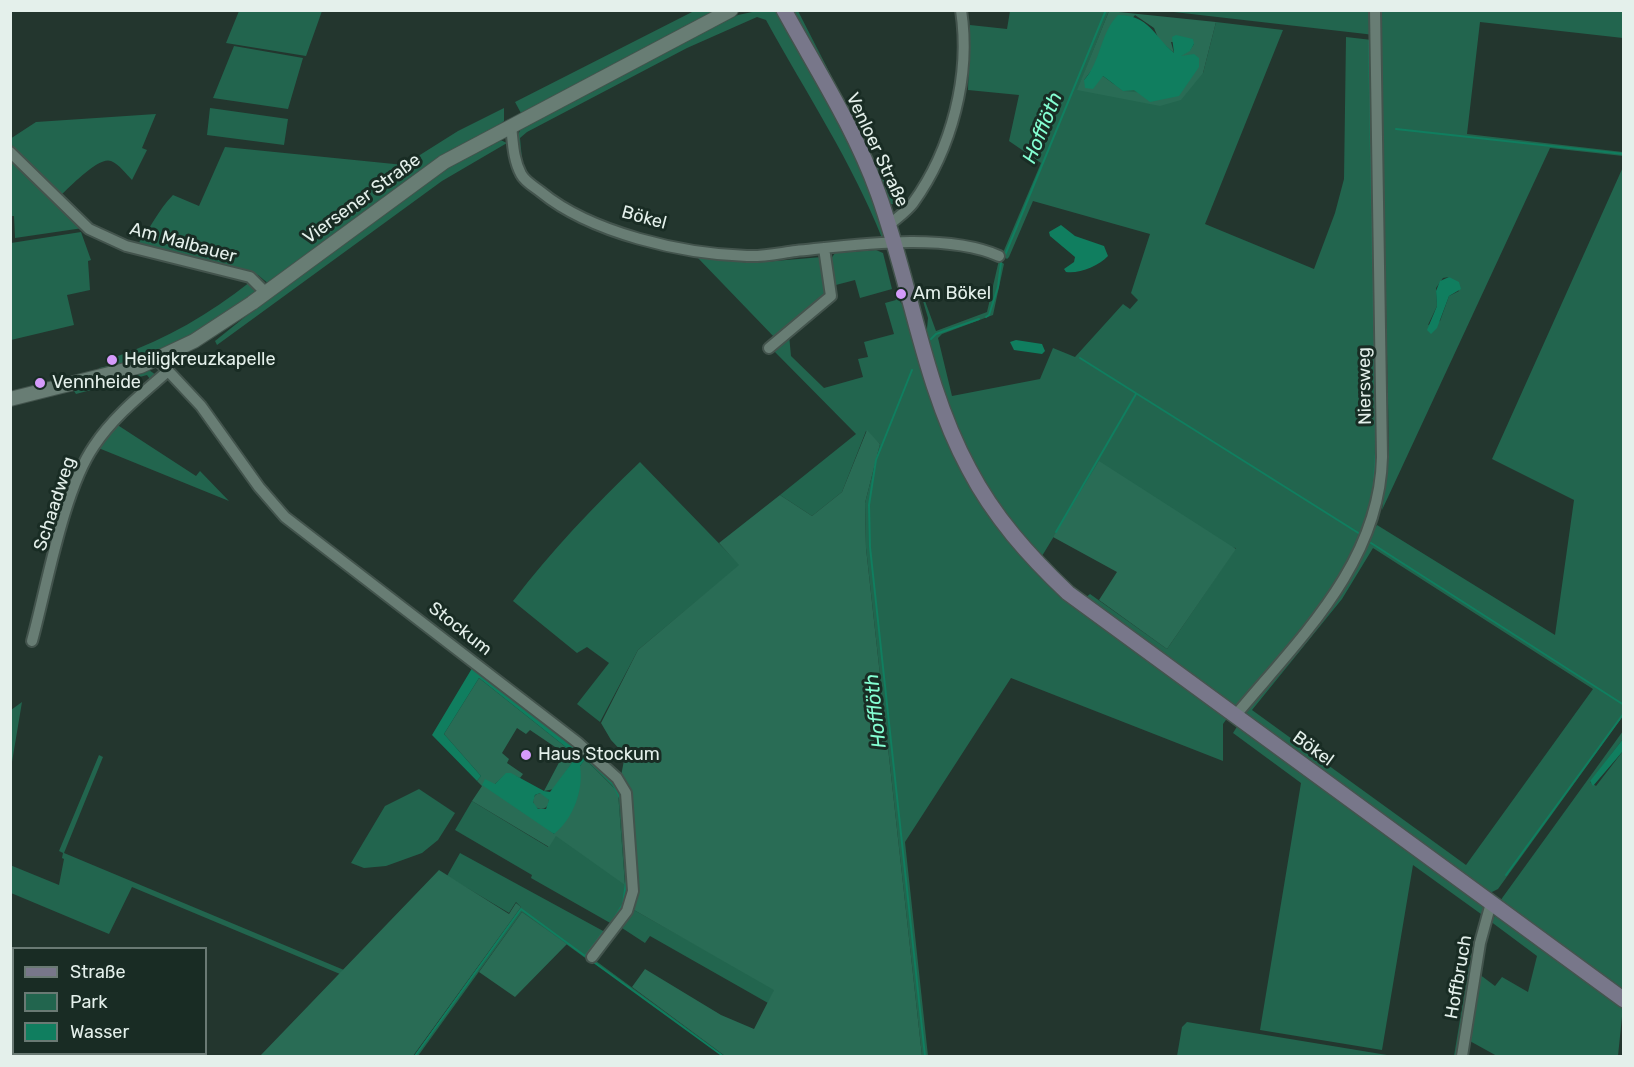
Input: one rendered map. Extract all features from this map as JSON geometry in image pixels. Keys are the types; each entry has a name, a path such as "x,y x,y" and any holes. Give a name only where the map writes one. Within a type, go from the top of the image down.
{"main road":[{"name":"Venloer Straße","path":"784,10 847,126 877,190 949,428 994,512"},
{"name":"Bökel","path":"994,512 1029,555 1068,593 1623,1000"}],"street":[{"name":"Viersener Straße","path":"10,399 97,379 157,359 208,333 266,293 418,179 512,126 731,10"},
{"path":"889,225 912,204 940,154 955,112 963,69 964,32 961,10"},
{"name":"Niersweg","path":"1235,716 1345,578 1366,537 1379,493 1382,456 1375,10"},
{"name":"Bökel","path":"512,126 515,159 522,177 558,206 590,223 681,248 748,256 824,248 951,243 999,256"},
{"name":"Am Malbauer","path":"10,152 89,229 126,246 250,278 266,293"},
{"path":"769,348 831,296 824,248"},
{"name":"Stockum","path":"157,359 201,406 260,487 285,517 568,735 617,778 626,793 633,891 627,911 592,957"},
{"name":"Schaadweg","path":"32,641 68,506 86,459 115,419 168,371"},
{"name":"Hoffbruch","path":"1462,1056 1480,943 1491,903"}],"green space":[{"path":"239,10 322,11 306,56 226,43"},
{"path":"694,11 715,11 522,115 515,102"},
{"path":"757,11 776,12 841,125 858,159 885,230 882,238 857,182 828,128 766,20 757,17 687,48 527,132 520,138 523,169 516,139 523,124 616,74 738,15"},
{"path":"792,11 798,11 897,204 891,204 884,198"},
{"path":"1010,11 1109,11 1078,89 1203,73 1216,22 1283,30 1205,224 1314,269 1335,213 1344,179 1346,37 1372,40 1379,452 1376,495 1368,525 1327,601 1235,708 1085,598 1090,594 1167,649 1236,548 1056,533 1042,556 1037,559 995,503 953,423 926,339 928,318 923,301 925,301 936,331 987,312 999,260 1004,264 993,315 942,334 938,338 952,396 1040,379 1053,348 1075,357 1123,304 1130,309 1138,300 1131,293 1150,234 1033,201 1009,257 1007,259 1002,255 1041,163 1009,141 1019,95 968,90 970,25 1007,29"},
{"path":"1165,11 1371,11 1372,35 1366,34"},
{"path":"1380,11 1624,11 1623,38 1480,22 1467,134 1623,152 1623,156 1550,148 1382,510 1389,452","holes":["1449,277 1459,291 1449,296 1440,321 1428,325 1437,306 1436,288 1443,278"]},
{"path":"234,46 303,58 288,109 213,98"},
{"path":"210,108 288,119 284,145 207,135"},
{"path":"504,108 504,121 494,129 270,285 258,275 137,245 173,195 199,206 225,147 404,165 458,131"},
{"path":"156,114 142,148 147,150 132,180 117,164 106,161 92,167 61,195 11,146 10,139 36,122"},
{"path":"496,138 507,143 442,181 217,345 215,341 387,208"},
{"path":"10,156 83,228 15,238 14,216 11,216"},
{"path":"1623,167 1623,716 1498,889 1490,893 1246,714 1245,711 1377,525 1555,635 1574,500 1492,459","holes":["1373,548 1593,689 1466,865 1252,710 1342,599"]},
{"path":"81,232 91,260 88,261 90,290 67,295 74,325 11,340 11,243"},
{"path":"876,250 883,253 892,289 860,298 855,280 832,286 828,263 835,253"},
{"path":"697,257 751,263 822,257 828,295 776,339"},
{"path":"250,282 258,294 214,324 150,358 101,373 99,368 116,364 118,356 154,342 187,325"},
{"path":"894,294 909,313 924,364 1014,545 1228,717 1223,724 1223,761 1011,678 905,842 928,1056 922,1056 866,548 865,503 880,444 866,431 842,492 812,516 780,495 856,434 772,349 789,335 791,356 824,388 863,377 858,359 868,357 864,342 894,334 885,303 896,300"},
{"path":"149,370 156,375 144,390 141,387 150,379 147,375 76,394 74,391"},
{"path":"116,424 196,476 200,471 229,501 96,447"},
{"path":"640,462 740,565 638,650 600,722 577,704 609,663 587,647 577,653 513,601 542,564"},
{"path":"22,702 11,768 11,710"},
{"path":"1238,725 1485,905 1458,1056 1454,1056 1471,953 1475,953 1481,914 1413,865 1382,1050 1260,1030 1301,783 1233,733"},
{"path":"1623,731 1623,739 1590,782 1596,786 1623,751 1623,994 1500,901"},
{"path":"99,755 103,757 64,853 344,970 340,974 132,887 109,934 11,893 10,865 59,885 64,859 62,858 63,853 59,851"},
{"path":"587,757 621,791 628,889 625,905 612,924 531,878 532,875 455,830 472,801 548,847 556,835 625,884 618,792 585,759"},
{"path":"419,789 455,813 438,840 422,853 386,866 364,868 351,863 385,806"},
{"path":"460,853 605,932 587,955 588,960 522,912 418,1056 414,1056 521,907 516,902 509,913 447,876"},
{"path":"634,910 775,989 768,1003 650,936 645,943 622,928"},
{"path":"1497,914 1623,1007 1618,1056 1497,1056 1468,1040 1479,974 1495,986 1502,977 1528,992 1537,956 1490,921"},
{"path":"596,961 725,1056 594,963"},
{"path":"1187,1022 1393,1056 1177,1056 1182,1027"},
{"path":"198,1055 201,1056 130,1056"}],"shaded area":[{"path":"1109,11 1216,22 1203,73 1181,100 1160,106 1077,90","holes":["1135,15 1154,28 1159,40 1174,53 1171,42 1194,44 1190,50 1181,55 1179,96 1123,91 1103,76 1084,80"]},
{"path":"867,430 880,444 865,503 866,548 922,1056 725,1056 632,987 645,969 721,1015 754,1029 774,990 634,910 637,869 631,800 621,776 625,755 611,740 601,723 638,650 739,565 719,543 780,495 812,516 842,492"},
{"path":"1099,461 1236,549 1167,649 1099,600 1117,572 1053,537"},
{"path":"479,678 577,756 554,789 544,791 564,753 530,730 526,734 517,728 502,753 509,759 507,763 523,774 520,778 507,773 495,784 554,834 580,766 585,759 618,792 625,885 556,836 549,847 472,801 482,786 477,781 481,776 444,734"},
{"path":"541,793 547,795 549,801 547,807 541,809 535,807 533,801 535,795"},
{"path":"439,870 509,914 516,903 521,907 413,1056 260,1056"},
{"path":"522,912 567,944 515,997 479,972"}],"water":[{"path":"1118,15 1137,18 1144,22 1174,53 1172,37 1176,35 1193,39 1194,44 1190,51 1181,56 1194,54 1199,58 1199,67 1179,96 1150,102 1134,90 1123,91 1103,76 1093,89 1085,88 1084,80 1094,65 1107,30"},
{"path":"1061,225 1075,236 1104,246 1108,256 1088,268 1077,272 1066,272 1064,269 1074,262 1075,257 1050,236 1049,232"},
{"path":"1449,277 1459,282 1461,289 1449,296 1437,328 1431,334 1427,330 1437,306 1436,291 1440,281"},
{"path":"1016,340 1042,344 1045,351 1042,354 1014,350 1010,342"},
{"path":"474,665 587,757 580,766 579,794 572,812 554,834 482,785 485,779 495,784 506,773 511,773 550,792 577,756 479,678 444,734 481,776 477,781 432,735","holes":["540,793 549,800 546,809 538,809 533,802 535,795"]},
{"path":"1623,739 1623,751 1593,786 1590,781"}],"waterway":[{"name":"Hofflöth","path":"1005,255 1106,10"},
{"path":"1369,41 1376,452 1373,494"},
{"path":"1396,129 1624,154"},
{"name":"Hofflöth","path":"986,317 989,315 998,287 1001,263"},
{"name":"Hofflöth","path":"931,339 936,334 979,319"},
{"path":"1080,358 1360,534"},
{"name":"Hofflöth","path":"912,370 876,460 869,505 870,547 925,1056"},
{"path":"1056,532 1136,394"},
{"path":"1371,543 1624,705"},
{"path":"1506,875 1624,713"},
{"path":"587,759 613,784 621,800"},
{"path":"611,923 623,904 627,875"},
{"path":"415,1056 521,909 585,956 603,932"},
{"path":"595,963 723,1056"},
{"path":"1456,1056 1468,984"}],"place":[{"name":"Am Bökel","path":"901,294"},
{"name":"Heiligkreuzkapelle","path":"112,360"},
{"name":"Vennheide","path":"40,383"},
{"name":"Haus Stockum","path":"526,755"}]}
